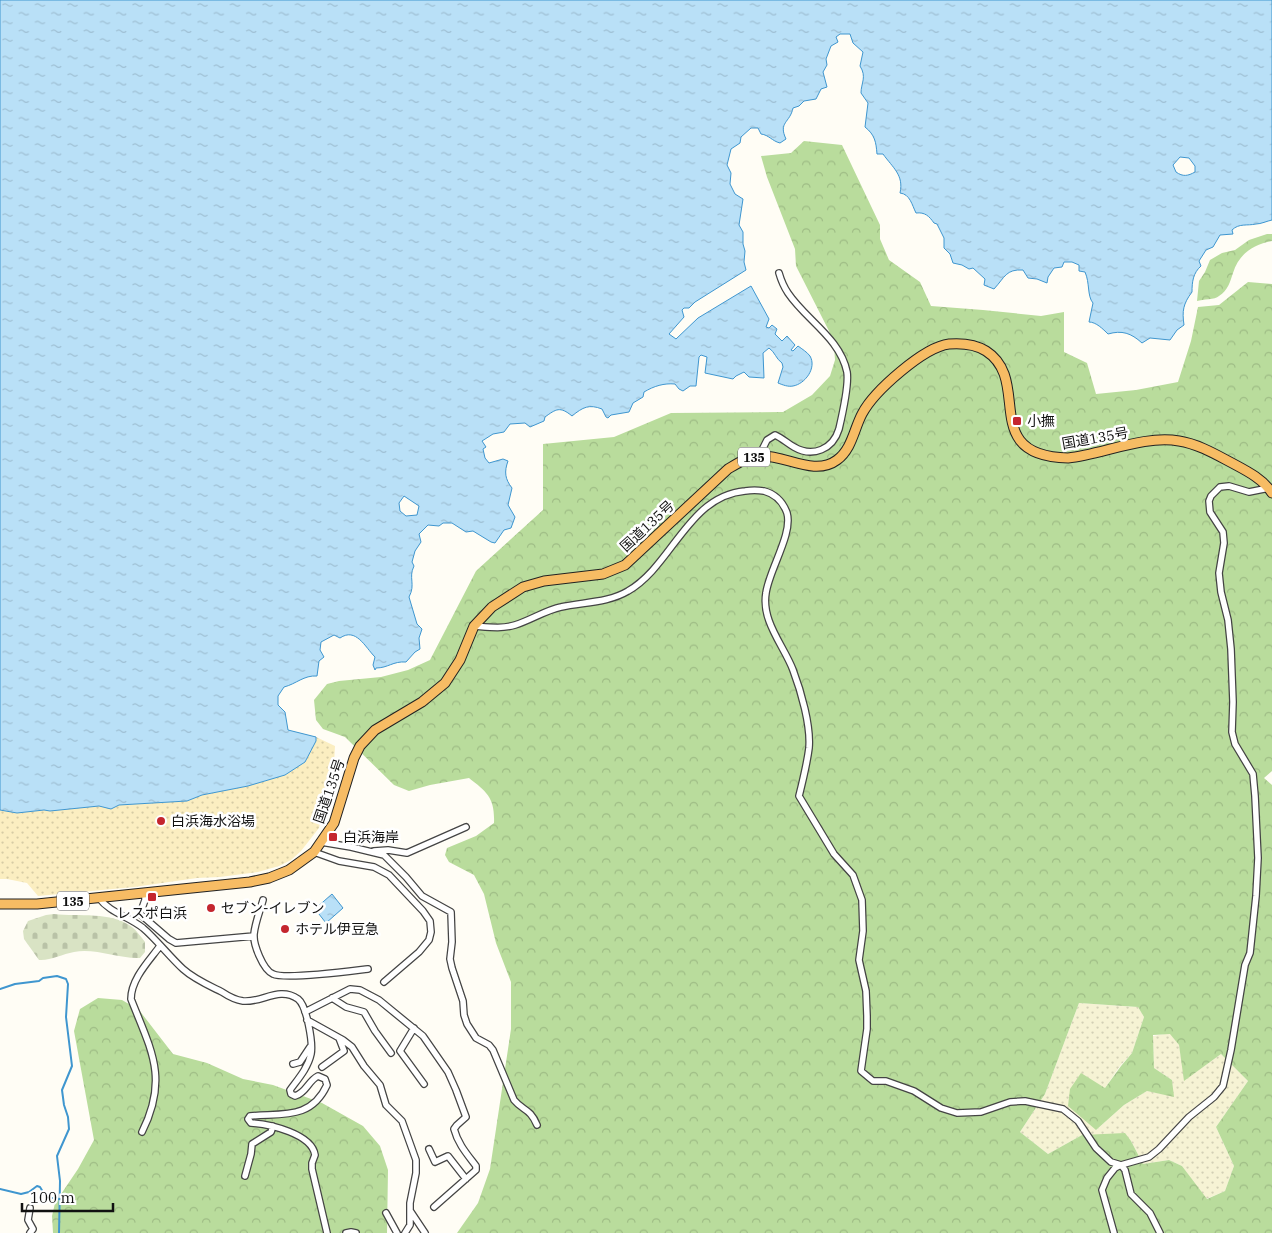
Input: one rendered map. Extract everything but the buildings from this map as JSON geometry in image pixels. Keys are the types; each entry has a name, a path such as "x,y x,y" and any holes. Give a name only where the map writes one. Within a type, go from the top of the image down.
{"highway":[{"name":"国道135号","path":"0,904 37,904 250,882 270,878 289,870 314,852 334,823 354,758 360,746 375,730 422,702 445,683 460,660 474,626 492,607 523,588 544,581 603,574 625,565 728,469 743,460 759,456 778,458 811,466 827,465 837,460 851,443 862,414 884,386 925,353 947,344 970,344 993,356 1000,365 1007,384 1010,419 1014,430 1027,448 1038,454 1054,458 1068,458 1158,440 1177,441 1202,447 1226,459 1246,470 1270,491"}],"street":[{"path":"759,456 767,440 775,435 803,451 814,452 826,449 832,444 839,426 847,374 837,349 818,325 789,295 779,273"},
{"path":"1114,1233 1102,1190 1107,1178 1115,1168 1149,1157 1159,1150 1189,1117 1214,1097 1222,1086 1231,1050 1246,965 1250,953 1255,913 1258,858 1253,774 1235,744 1232,732 1231,649 1228,620 1219,574 1224,542 1223,532 1210,512 1209,501 1220,486 1229,486 1249,492 1270,491"},
{"path":"474,626 500,628 514,625 560,607 602,600 626,593 643,581 692,521 716,499 740,491 758,490 773,493 782,503 787,514 788,524 769,581 765,604 769,620 793,669 806,715 809,746 800,796 834,854 853,876 862,900 863,931 859,960 866,991 867,1016 861,1072 873,1081 886,1082 914,1091 941,1108 957,1113 980,1112 1010,1102 1025,1101 1059,1107 1078,1120 1096,1148 1111,1162 1121,1165 1125,1170 1131,1194 1150,1213 1160,1233"},
{"path":"370,852 388,850 407,853 466,827"},
{"path":"321,842 370,852 387,858 422,896 451,912 452,968 462,998 467,1024 476,1038 489,1045 493,1050 514,1100 532,1113 537,1125"},
{"path":"314,852 339,861 374,867 390,875 430,921 430,940 384,982"},
{"path":"145,893 145,900 140,914 176,943 254,936"},
{"path":"99,898 112,911 142,927 183,969 234,999 242,1001 252,1000 272,994 281,994 297,999 305,1012 311,1046 309,1059 302,1075 290,1090 291,1094 295,1096 300,1094 318,1076 325,1079 326,1088 316,1100 298,1113 249,1117 249,1122 273,1126 307,1141 314,1151 315,1156 311,1166 327,1233"},
{"path":"263,900 254,936 265,968 273,974 278,976 328,974 368,969"},
{"path":"142,1132 151,1114 156,1092 156,1073 152,1051 131,999 131,992 144,968 160,946"},
{"path":"305,1012 350,989 360,990 379,1000 423,1036 448,1072 466,1117 454,1129 462,1148 476,1166 476,1170 434,1207"},
{"path":"332,998 346,1007 364,1012 375,1032 391,1052"},
{"path":"307,1020 338,1038 356,1052 364,1066 380,1086 386,1105 402,1121 416,1160 416,1173 410,1204 410,1224 405,1233"},
{"path":"414,1028 400,1051 424,1084"},
{"path":"322,1067 344,1051 338,1038"},
{"path":"293,1064 300,1062 311,1046"},
{"path":"245,1176 252,1144 267,1135 273,1126"},
{"path":"429,1149 435,1162 448,1156 466,1180"},
{"path":"30,1208 28,1220 33,1229 30,1233"},
{"path":"411,1212 425,1233"},
{"path":"386,1213 397,1233"},
{"path":"346,1233 356,1233"}],"shaded area":[{"path":"1079,1003 1138,1007 1144,1017 1132,1053 1120,1066 1105,1088 1096,1130 1124,1105 1147,1091 1173,1096 1172,1080 1154,1068 1153,1036 1170,1033 1179,1045 1185,1080 1221,1054 1248,1081 1216,1127 1234,1166 1225,1191 1206,1199 1182,1166 1169,1160 1143,1164 1131,1141 1082,1135 1048,1154 1020,1132 1045,1094"}],"green space":[{"path":"804,141 842,145 880,225 880,239 889,260 920,282 931,306 1041,316 1064,312 1064,352 1087,363 1096,394 1136,390 1178,382 1191,341 1198,307 1219,305 1248,282 1272,284 1272,771 1264,778 1272,785 1272,1233 457,1233 478,1203 490,1169 511,1029 511,982 496,943 484,894 474,875 449,862 445,855 447,848 476,836 494,823 493,807 489,796 469,778 409,791 394,785 345,737 323,729 316,720 314,700 327,684 381,677 408,670 430,660 476,571 543,510 543,444 614,437 671,413 783,412 812,395 830,376 835,360 834,346 829,331 796,266 795,249 767,177 761,156 791,153","holes":["1079,1003 1138,1007 1144,1017 1132,1053 1105,1088 1081,1073 1070,1089 1068,1106 1096,1130 1124,1105 1147,1091 1174,1097 1172,1080 1154,1068 1153,1035 1170,1034 1179,1045 1184,1081 1221,1054 1248,1081 1216,1127 1234,1166 1225,1191 1207,1199 1182,1166 1169,1160 1143,1164 1125,1133 1082,1135 1048,1154 1020,1132 1045,1094"]},
{"path":"1272,234 1272,241 1247,251 1236,266 1228,286 1222,294 1215,298 1197,301 1199,281 1210,260 1222,253 1235,250 1249,240"},
{"path":"54,914 105,917 124,922 134,929 145,942 145,952 140,958 132,958 82,951 39,960 24,939 23,931 28,921"},
{"path":"98,998 122,1000 139,1010 173,1054 207,1063 243,1079 273,1085 322,1103 363,1126 380,1146 388,1170 387,1233 53,1233 52,1216 55,1203 78,1169 94,1140 74,1031 80,1009"}],"sand":[{"name":"白浜海水浴場","path":"316,737 335,746 334,764 328,775 329,783 319,828 301,851 291,860 279,866 258,872 220,877 38,896 27,883 0,879 0,810 17,813 99,806 111,809 119,805 187,801 202,795 248,786 285,775 305,762 316,741"}],"water":[{"path":"0,0 1272,0 1272,220 1260,224 1237,226 1232,230 1233,234 1220,235 1213,247 1206,250 1199,261 1201,266 1195,275 1192,292 1184,308 1184,325 1177,330 1170,340 1150,338 1142,343 1126,333 1108,334 1097,324 1089,322 1093,303 1090,297 1087,276 1085,272 1079,271 1079,265 1072,262 1064,262 1062,267 1054,268 1048,277 1047,283 1028,278 1023,270 1017,270 1009,272 994,289 984,285 985,279 973,268 969,269 953,263 950,254 944,248 944,238 937,224 926,215 916,213 906,195 900,193 901,187 897,172 883,154 877,154 874,139 865,127 868,103 861,93 863,77 860,66 863,52 853,43 850,34 840,34 836,37 838,42 831,46 826,59 827,65 823,72 827,87 821,89 816,99 804,101 799,106 793,108 783,129 786,139 780,143 761,134 758,128 751,128 741,137 740,143 731,149 727,165 731,173 730,184 735,194 743,199 739,225 743,232 746,270 695,302 689,308 684,308 682,310 684,317 669,334 676,339 698,318 751,286 769,319 766,327 769,328 772,325 777,329 775,334 782,341 787,336 795,345 791,350 793,351 798,346 810,356 812,361 811,370 802,382 793,386 778,383 783,367 782,363 769,348 763,353 764,378 749,377 744,372 733,379 705,373 707,357 701,355 699,357 696,386 690,386 683,391 675,384 655,387 644,392 643,397 633,403 629,412 611,415 608,418 602,409 593,407 583,409 572,416 558,410 545,417 544,421 530,427 525,423 510,424 504,432 493,434 482,441 486,447 483,449 485,458 489,463 503,459 508,461 506,475 512,488 508,505 515,517 511,528 504,530 495,543 473,531 466,532 452,523 443,523 439,526 428,525 419,534 421,542 415,551 412,562 414,566 412,570 412,588 409,597 417,624 422,629 419,638 420,649 406,662 376,668 375,670 373,665 375,657 355,637 346,635 340,638 334,635 321,642 320,650 324,657 319,661 317,676 304,678 284,687 278,696 278,705 285,712 288,730 316,737 316,741 305,762 285,775 248,786 202,795 187,801 119,805 111,809 99,806 17,813 0,810","holes":["1180,157 1189,158 1195,166 1195,172 1186,175 1176,172 1173,165","404,496 419,506 417,515 406,516 400,511 399,503"]},
{"path":"332,894 343,908 326,923 315,909"}],"waterway":[{"path":"0,989 15,984 39,981 43,978 57,976 66,979 68,984 66,1017 72,1066 62,1090 69,1129 57,1156 60,1181 59,1233"},
{"path":"0,1189 21,1194 29,1192 37,1186 40,1187 46,1197 59,1199"}],"place":[{"name":"小撫","path":"1017,421"},
{"name":"白浜海水浴場","path":"161,821"},
{"name":"白浜海岸","path":"333,837"},
{"name":"レスポ白浜","path":"152,897"},
{"name":"セブン-イレブン","path":"211,908"},
{"name":"ホテル伊豆急","path":"285,929"}]}
